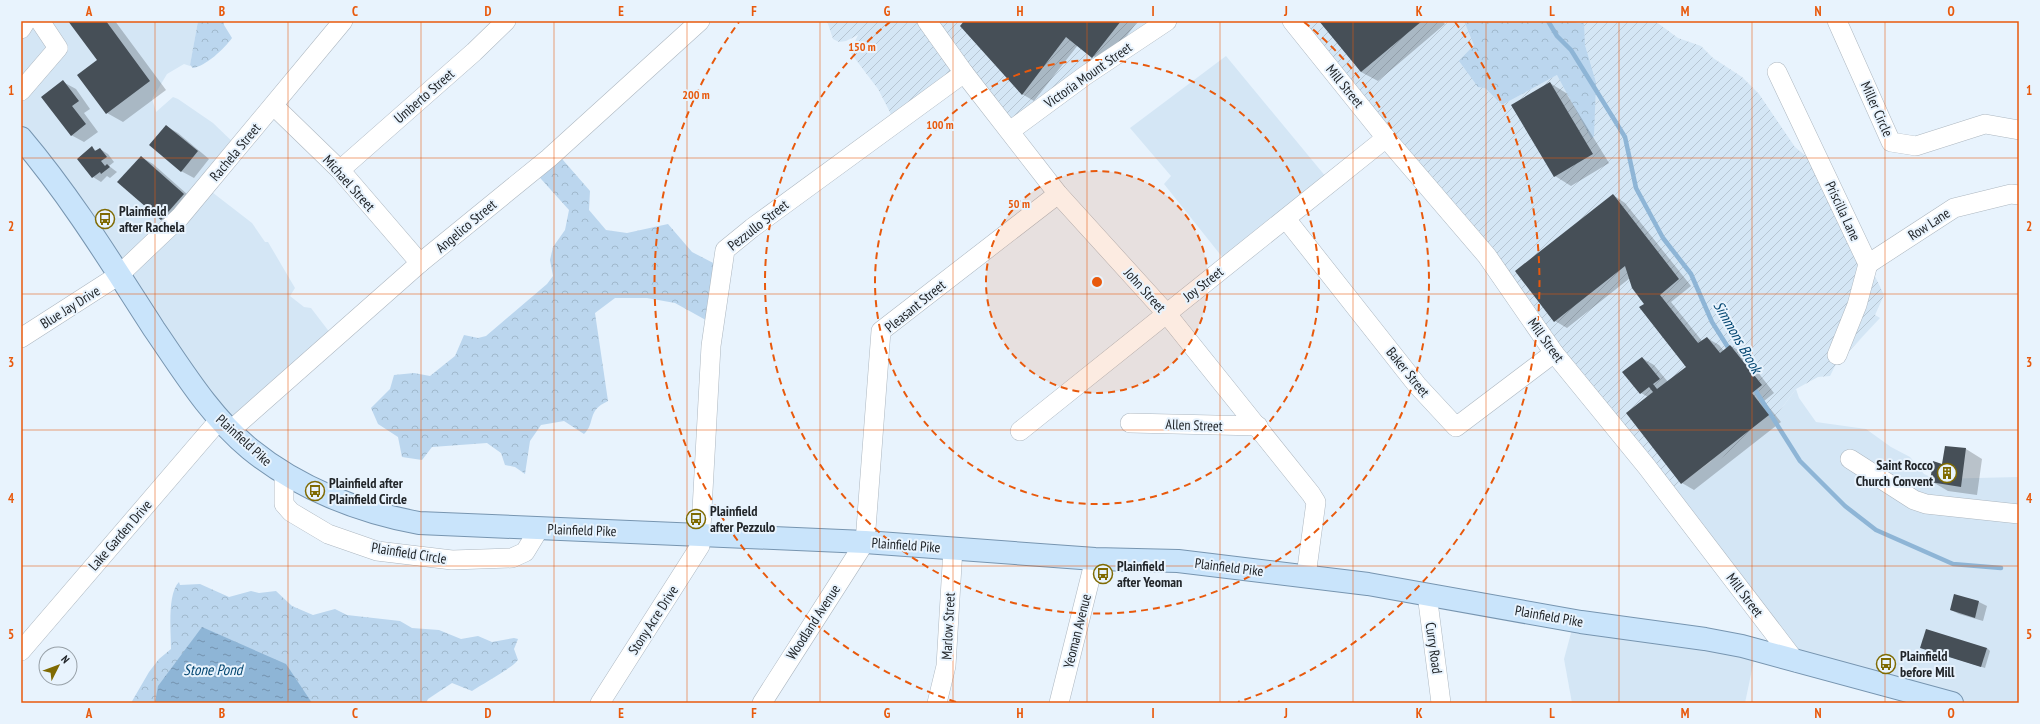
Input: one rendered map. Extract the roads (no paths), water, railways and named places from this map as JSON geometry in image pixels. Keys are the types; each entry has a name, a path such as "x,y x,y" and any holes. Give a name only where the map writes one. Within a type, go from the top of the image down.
{"main road":[{"name":"Plainfield Pike","path":"21,138 46,168 179,366 225,425 249,448 284,473 338,500 385,517 419,523 865,542 1095,560 1178,560 1306,576 1427,594 1581,622 1705,639 1742,646 1796,662 1952,703"}],"street":[{"path":"21,28 26,21"},
{"path":"21,91 58,48 40,21"},
{"name":"Rachela Street","path":"119,275 180,217 274,106 343,21"},
{"name":"Umberto Street","path":"340,170 474,52 506,21"},
{"name":"Angelico Street","path":"225,425 549,158 580,127 700,21"},
{"name":"John Street","path":"927,21 964,73 1058,194 1166,313 1258,426 1316,502 1306,576"},
{"name":"Victoria Mount Street","path":"1010,131 1086,75 1167,21"},
{"name":"Mill Street","path":"1292,21 1386,138 1487,256 1554,353 1647,467 1796,662"},
{"name":"Miller Circle","path":"1837,21 1891,142 1916,146 1985,124 2019,130"},
{"name":"Priscilla Lane","path":"1777,72 1868,264"},
{"name":"Pezzullo Street","path":"700,535 711,346 725,250 752,228 964,73"},
{"name":"Michael Street","path":"274,106 340,170 420,263"},
{"name":"Joy Street","path":"1020,431 1386,138"},
{"name":"Pleasant Street","path":"865,542 881,331 1058,194"},
{"name":"Row Lane","path":"1868,264 1954,208 2011,194 2019,195"},
{"name":"Baker Street","path":"1286,219 1417,385 1456,428 1554,353"},
{"path":"1837,355 1857,305 1868,264"},
{"name":"Blue Jay Drive","path":"21,338 119,275"},
{"name":"Allen Street","path":"1130,423 1258,426"},
{"name":"Lake Garden Drive","path":"25,638 225,425"},
{"path":"1850,459 1914,500 1926,504 2019,514"},
{"name":"Plainfield Circle","path":"284,473 284,504 291,512 328,534 377,551 452,560 512,558 525,552 539,529"},
{"name":"Stony Acre Drive","path":"600,703 700,546 700,535"},
{"name":"Woodland Avenue","path":"762,703 865,542"},
{"name":"Marlow Street","path":"937,703 946,666 952,548"},
{"name":"Yeoman Avenue","path":"1059,703 1095,560"},
{"name":"Curry Road","path":"1427,594 1442,703"}],"water":[{"name":"Stone Pond","path":"202,627 286,664 312,703 155,703 158,686"}],"waterway":[{"name":"Simmons Brook","path":"1548,21 1557,36 1571,50 1625,137 1636,188 1663,238 1691,274 1712,322 1731,352"},
{"name":"Simmons Brook","path":"1752,385 1800,461 1845,506 1876,530 1953,564 2001,568"}],"place":[{"name":"Plainfield after Rachela","path":"105,219"},
{"name":"Saint Rocco Church Convent","path":"1947,473"},
{"name":"Plainfield after Plainfield Circle","path":"315,491"},
{"name":"Plainfield after Pezzulo","path":"696,519"},
{"name":"Plainfield after Yeoman","path":"1103,574"},
{"name":"Plainfield before Mill","path":"1886,664"}]}
